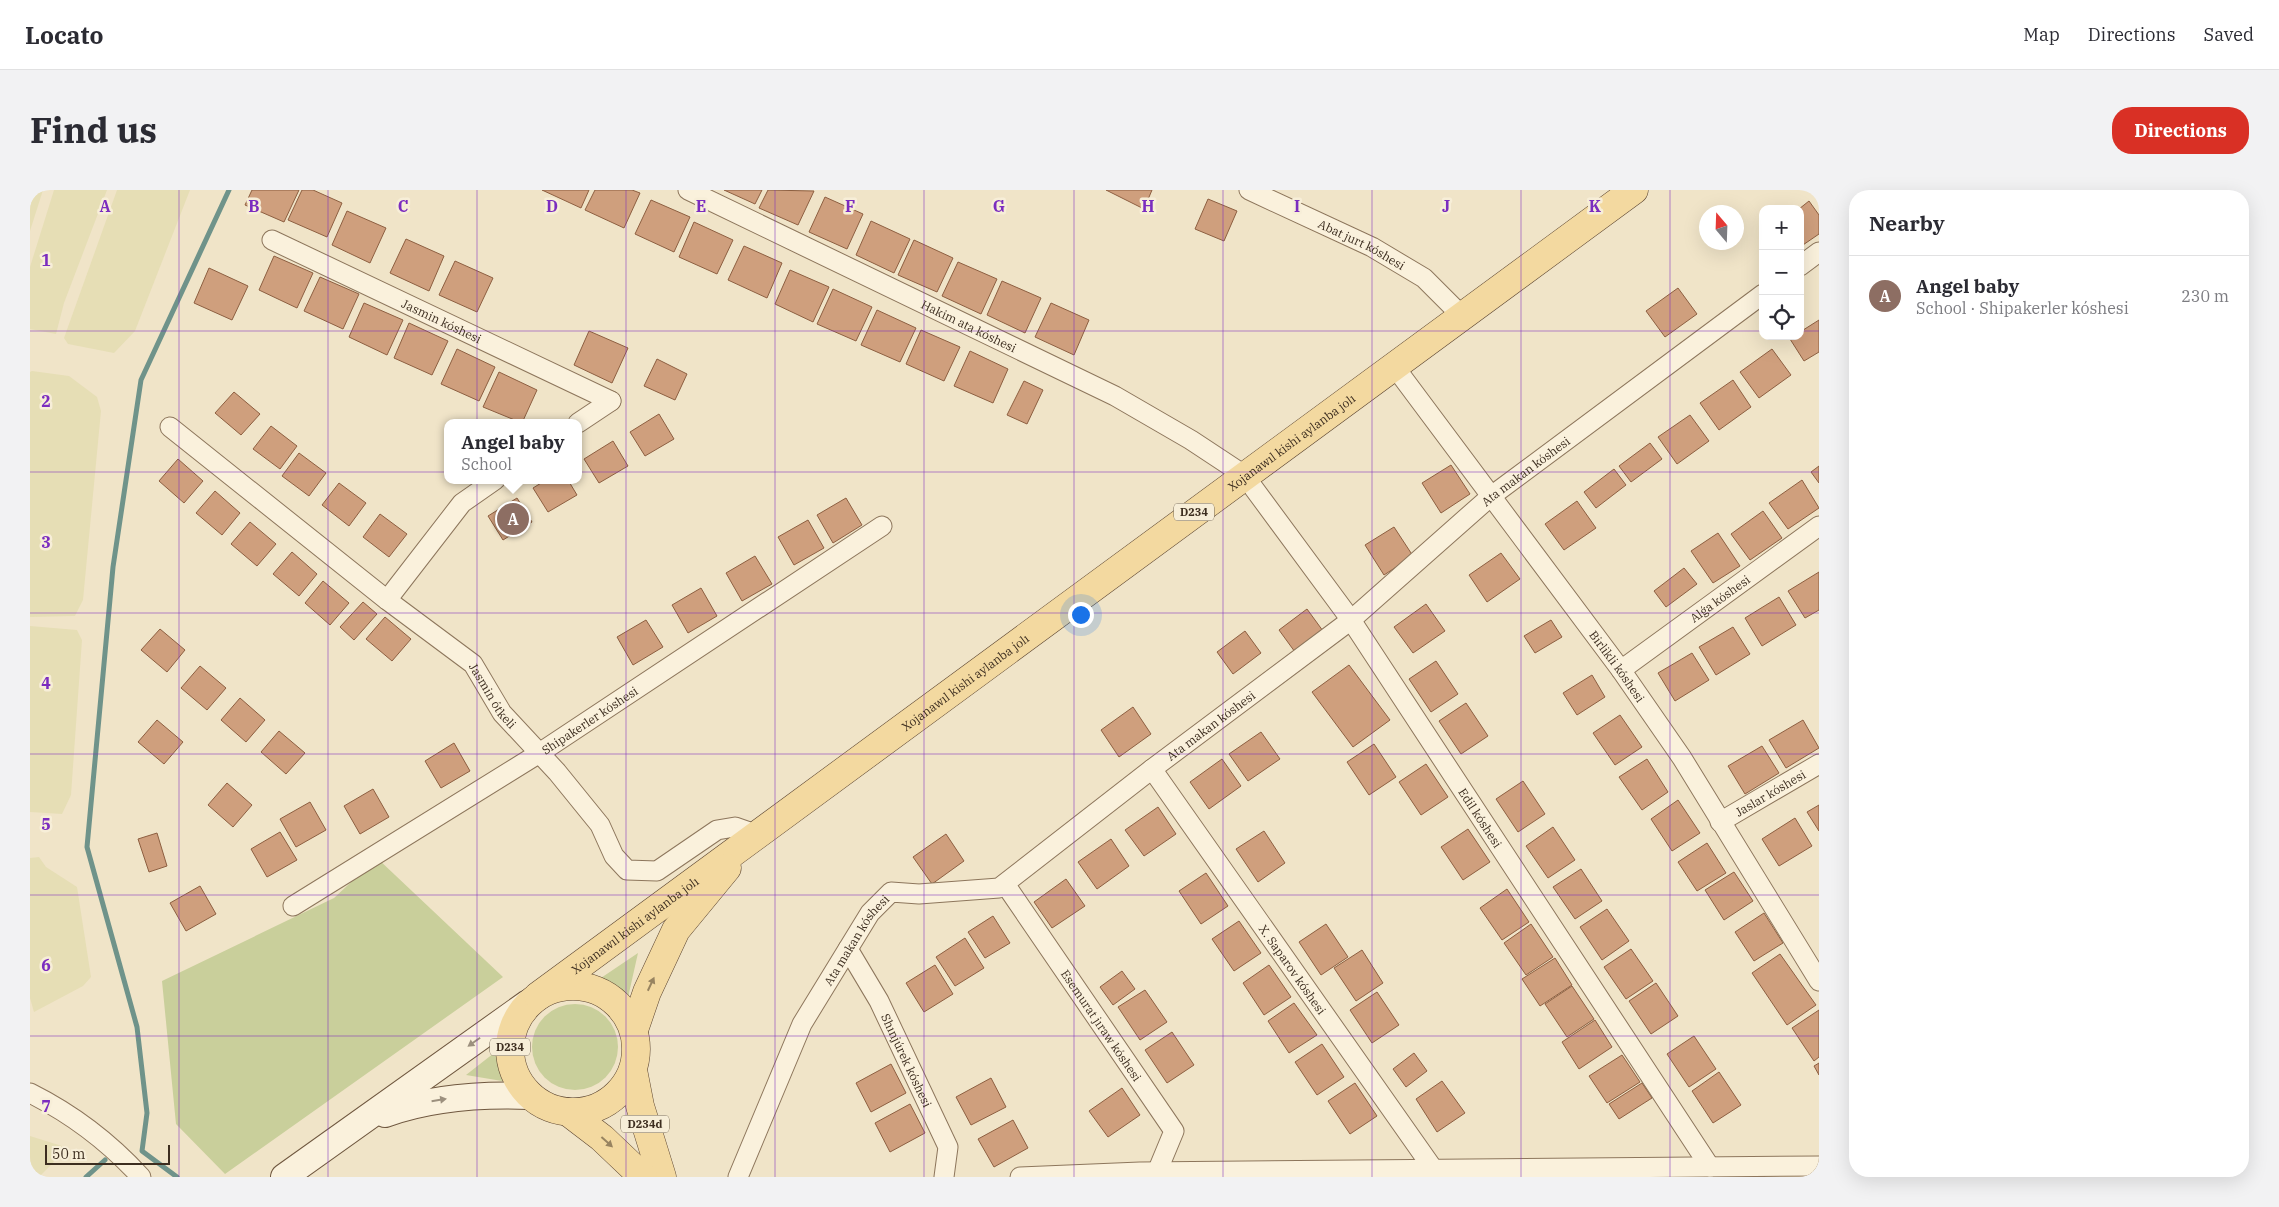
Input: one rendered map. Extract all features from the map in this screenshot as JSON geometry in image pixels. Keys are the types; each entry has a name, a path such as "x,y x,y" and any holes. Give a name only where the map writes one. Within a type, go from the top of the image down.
{"main road":[{"name":"Xojanawıl kishi aylanba jolı","path":"284,1177 533,1000 755,834 1634,190"},
{"name":"Xojanawıl kishi aylanba jolı","path":"634,1030 647,992 676,930 755,834"},
{"name":"D234","path":"633,1070 623,1089 608,1102 589,1110 568,1112 548,1107 530,1096 517,1079 510,1060 510,1040 516,1020 533,1000 556,987 575,985 595,989 612,998 626,1012 634,1030"},
{"path":"633,1070 637,1050 634,1030"},
{"name":"D234d","path":"633,1070 640,1106 662,1177"},
{"name":"Xojanawıl kishi aylanba jolı","path":"359,1124 404,1107 440,1100 488,1094 530,1096"},
{"name":"D234d","path":"568,1112 602,1138 643,1177"}],"street":[{"name":"Hakim ata kóshesi","path":"688,190 1088,382 1191,440 1244,475"},
{"name":"Abat jurt kóshesi","path":"1249,190 1372,247 1424,278 1462,316"},
{"name":"Jasmin kóshesi","path":"272,240 611,401 582,420"},
{"path":"1804,263 1819,252"},
{"name":"Ata makan kóshesi","path":"738,1177 802,1024 870,913 891,892 928,894 999,888 1005,884 1152,769 1351,620 1490,497 1762,295"},
{"name":"Birlikli kóshesi","path":"1394,366 1621,670 1682,758 1819,981"},
{"name":"Jasmin ótkeli","path":"170,427 387,600 473,664 502,713 538,754 557,772 600,825 614,856 627,870 656,871 718,830 735,827 755,834"},
{"name":"Edil kóshesi","path":"1244,475 1351,620 1710,1167"},
{"path":"387,600 462,503 489,484"},
{"name":"Shipakerler kóshesi","path":"293,906 538,754 882,526"},
{"name":"Alǵa kóshesi","path":"1621,670 1819,526"},
{"name":"Jaslar kóshesi","path":"1720,822 1819,764"},
{"name":"X. Saparov kóshesi","path":"1152,769 1434,1170"},
{"name":"Esemurat jıraw kóshesi","path":"1005,884 1174,1131 1157,1172"},
{"name":"Shınjúrek kóshesi","path":"848,949 880,1001 948,1147 944,1177"},
{"path":"30,1093 63,1110 102,1139 141,1177"},
{"path":"1020,1177 1157,1172 1819,1166"}],"shaded area":[{"path":"30,190 43,190 30,231"},
{"path":"54,190 107,190 64,303 56,334 30,329 30,267"},
{"path":"117,190 190,190 135,331 114,353 68,344 64,338"},
{"path":"30,372 69,376 97,397 101,411 83,600 75,616 30,617"},
{"path":"30,626 77,630 82,640 71,795 62,814 30,812"},
{"path":"39,857 46,867 77,887 91,977 83,986 34,1012 30,998 30,858"},
{"path":"30,1136 62,1146 53,1163 39,1177 30,1177"}],"green space":[{"path":"377,858 503,977 225,1174 176,1124 162,981 334,898"},
{"path":"638,953 627,1002 611,990 592,984"},
{"path":"567,1004 583,1004 592,1007 606,1016 615,1030 618,1047 615,1064 606,1078 592,1087 583,1090 567,1090 551,1083 539,1071 532,1055 532,1039 539,1023 551,1011"},
{"path":"503,1046 502,1065 508,1082 466,1075"}],"building":[{"path":"252,190 299,190 284,222 245,205"},
{"path":"302,190 313,190 342,203 327,237 288,220"},
{"path":"542,190 589,190 581,208"},
{"path":"595,190 632,190 640,193 624,228 585,210"},
{"path":"724,190 762,190 755,204"},
{"path":"768,190 814,191 798,225 759,208"},
{"path":"1106,190 1152,190 1144,209"},
{"path":"825,197 863,214 847,249 809,232"},
{"path":"1208,199 1237,211 1224,241 1195,229"},
{"path":"651,200 690,217 674,252 635,234"},
{"path":"1809,201 1819,215 1819,234 1804,244 1804,205"},
{"path":"347,211 386,228 370,263 332,245"},
{"path":"871,221 910,239 894,273 856,255"},
{"path":"694,222 733,240 717,274 679,257"},
{"path":"406,239 444,256 429,291 390,273"},
{"path":"914,240 953,258 937,292 898,275"},
{"path":"744,246 782,263 767,298 728,280"},
{"path":"274,256 313,273 297,308 259,290"},
{"path":"455,261 493,278 477,312 439,295"},
{"path":"958,262 997,279 981,314 942,296"},
{"path":"209,268 248,286 232,320 194,303"},
{"path":"790,270 829,287 813,322 775,304"},
{"path":"320,277 359,294 343,329 304,311"},
{"path":"1002,281 1041,298 1025,333 987,315"},
{"path":"1678,288 1697,314 1665,337 1646,311"},
{"path":"833,289 872,307 856,341 817,324"},
{"path":"364,303 403,320 387,355 349,337"},
{"path":"1051,303 1089,320 1074,355 1035,337"},
{"path":"877,310 916,328 900,362 861,345"},
{"path":"1819,320 1819,352 1804,361 1791,340 1804,340 1804,329"},
{"path":"409,323 448,341 432,375 394,358"},
{"path":"921,330 960,347 944,381 906,364"},
{"path":"589,331 628,348 612,383 574,365"},
{"path":"457,349 495,367 479,401 441,384"},
{"path":"1772,349 1791,375 1759,398 1740,372"},
{"path":"970,351 1008,369 993,403 954,386"},
{"path":"657,359 687,374 675,400 644,386"},
{"path":"499,372 537,390 524,419 512,419 483,407"},
{"path":"1733,380 1751,407 1719,430 1700,403"},
{"path":"1024,381 1043,390 1027,424 1007,415"},
{"path":"234,392 260,414 241,435 215,413"},
{"path":"659,414 674,439 645,456 630,432"},
{"path":"1690,415 1709,441 1677,464 1658,437"},
{"path":"271,426 297,446 280,469 253,449"},
{"path":"613,441 628,466 599,483 584,459"},
{"path":"1650,443 1662,459 1631,482 1619,466"},
{"path":"299,453 326,473 309,496 282,476"},
{"path":"178,459 203,481 184,503 159,481"},
{"path":"1451,465 1470,494 1441,513 1422,483"},
{"path":"1819,466 1819,483 1811,472"},
{"path":"1614,469 1626,485 1596,508 1584,492"},
{"path":"1802,480 1819,508 1788,529 1769,503"},
{"path":"339,483 366,503 349,526 322,505"},
{"path":"540,484 570,484 577,495 548,512 533,488"},
{"path":"215,491 240,513 222,535 196,513"},
{"path":"517,498 532,522 503,540 488,516"},
{"path":"846,498 862,525 833,543 817,515"},
{"path":"1577,501 1596,528 1564,550 1545,524"},
{"path":"1763,511 1782,538 1750,560 1731,534"},
{"path":"380,514 407,534 389,557 363,537"},
{"path":"808,520 824,548 794,565 778,537"},
{"path":"250,522 276,544 257,566 231,544"},
{"path":"1394,527 1413,556 1384,575 1365,545"},
{"path":"1718,533 1740,566 1713,583 1691,551"},
{"path":"292,552 317,574 299,596 273,574"},
{"path":"1501,553 1520,579 1487,602 1469,575"},
{"path":"755,556 772,584 742,601 726,573"},
{"path":"1684,568 1697,584 1666,607 1654,591"},
{"path":"1819,572 1819,610 1805,618 1788,591"},
{"path":"323,581 349,603 330,625 305,603"},
{"path":"701,588 717,616 688,633 672,605"},
{"path":"1779,597 1796,625 1762,646 1745,618"},
{"path":"363,602 377,614 354,640 340,627"},
{"path":"1426,604 1445,631 1413,653 1394,627"},
{"path":"1307,609 1323,631 1295,652 1279,630"},
{"path":"385,617 411,639 392,661 366,639"},
{"path":"646,620 663,647 633,665 617,637"},
{"path":"1551,620 1562,637 1535,653 1524,636"},
{"path":"1733,627 1750,654 1716,675 1699,647"},
{"path":"160,629 185,650 167,672 141,650"},
{"path":"1245,631 1261,653 1233,674 1217,652"},
{"path":"1692,653 1709,680 1675,701 1658,673"},
{"path":"1436,661 1458,694 1431,712 1409,679"},
{"path":"1349,665 1390,720 1353,747 1312,692"},
{"path":"200,666 226,688 207,710 181,688"},
{"path":"1592,675 1605,697 1577,715 1563,693"},
{"path":"240,698 265,720 246,742 221,720"},
{"path":"1466,703 1488,736 1461,754 1439,721"},
{"path":"1133,707 1151,734 1119,757 1101,730"},
{"path":"1620,715 1642,747 1615,765 1593,733"},
{"path":"157,720 183,742 164,764 138,742"},
{"path":"1803,720 1819,748 1786,768 1769,740"},
{"path":"279,731 305,753 286,774 261,752"},
{"path":"1261,732 1280,759 1248,781 1229,754"},
{"path":"454,743 470,771 441,788 425,761"},
{"path":"1374,744 1396,777 1369,795 1347,762"},
{"path":"1762,746 1779,773 1745,794 1728,766"},
{"path":"1222,759 1241,786 1209,809 1190,782"},
{"path":"1647,759 1668,792 1642,810 1619,777"},
{"path":"1426,764 1448,797 1421,815 1399,782"},
{"path":"1523,781 1545,814 1518,832 1496,799"},
{"path":"227,783 252,805 233,827 208,805"},
{"path":"373,789 389,817 360,834 344,806"},
{"path":"1678,800 1700,833 1672,851 1651,819"},
{"path":"310,802 326,830 296,847 280,819"},
{"path":"1819,805 1819,831 1807,812"},
{"path":"1158,807 1176,834 1144,856 1125,830"},
{"path":"1795,818 1812,846 1779,866 1762,839"},
{"path":"1553,827 1575,860 1548,878 1526,846"},
{"path":"1468,829 1490,862 1463,880 1441,847"},
{"path":"1264,831 1285,863 1258,882 1236,849"},
{"path":"280,832 297,860 267,877 251,849"},
{"path":"157,833 167,866 149,872 138,839"},
{"path":"946,834 964,861 932,884 913,857"},
{"path":"1111,839 1129,866 1097,889 1078,862"},
{"path":"1707,843 1726,873 1697,891 1678,862"},
{"path":"1581,869 1602,901 1575,919 1553,887"},
{"path":"1734,872 1753,901 1724,920 1705,890"},
{"path":"1206,873 1228,906 1201,924 1179,891"},
{"path":"1066,879 1085,906 1052,928 1034,902"},
{"path":"200,886 216,914 186,931 170,903"},
{"path":"1507,889 1529,922 1502,940 1480,908"},
{"path":"1607,909 1629,941 1602,960 1580,927"},
{"path":"1764,913 1783,943 1754,961 1735,932"},
{"path":"993,916 1010,943 985,958 968,932"},
{"path":"1239,921 1261,953 1234,971 1212,939"},
{"path":"1326,924 1348,957 1321,975 1299,942"},
{"path":"1531,924 1553,957 1526,975 1504,943"},
{"path":"965,938 984,968 955,986 936,957"},
{"path":"1631,949 1653,981 1626,999 1604,967"},
{"path":"1362,950 1383,983 1356,1001 1334,968"},
{"path":"1780,954 1816,1005 1787,1025 1752,973"},
{"path":"1555,958 1572,985 1540,1006 1522,979"},
{"path":"935,965 953,994 924,1012 906,983"},
{"path":"1269,965 1291,997 1264,1015 1243,983"},
{"path":"1122,971 1135,989 1113,1005 1100,987"},
{"path":"1656,983 1678,1016 1651,1034 1629,1001"},
{"path":"1572,986 1594,1019 1567,1037 1545,1004"},
{"path":"1145,990 1167,1022 1140,1040 1118,1007"},
{"path":"1377,992 1399,1025 1372,1043 1350,1010"},
{"path":"1294,1003 1317,1035 1289,1053 1268,1021"},
{"path":"1819,1010 1819,1057 1814,1061 1792,1028"},
{"path":"1595,1020 1612,1047 1579,1069 1562,1042"},
{"path":"1172,1032 1194,1065 1167,1083 1145,1050"},
{"path":"1694,1036 1716,1069 1689,1087 1667,1054"},
{"path":"1322,1044 1344,1077 1317,1095 1295,1062"},
{"path":"1414,1053 1427,1071 1406,1087 1393,1069"},
{"path":"1622,1055 1640,1082 1607,1103 1589,1076"},
{"path":"1819,1063 1819,1075 1814,1066"},
{"path":"891,1064 906,1093 871,1112 856,1083"},
{"path":"1719,1072 1741,1105 1713,1123 1692,1091"},
{"path":"991,1078 1006,1107 971,1125 956,1097"},
{"path":"1442,1081 1465,1113 1437,1132 1416,1099"},
{"path":"1355,1083 1377,1116 1350,1134 1328,1101"},
{"path":"1642,1083 1652,1098 1619,1119 1609,1104"},
{"path":"1122,1088 1140,1115 1108,1137 1089,1111"},
{"path":"910,1104 925,1133 890,1152 875,1123"},
{"path":"1013,1120 1028,1148 994,1167 978,1139"}],"waterway":[{"path":"177,1177 142,1151 147,1113 137,1027 87,847 113,567 141,380 229,190"},
{"path":"86,1177 105,1160"}],"place":[{"name":"Angel baby","path":"513,519"}]}
